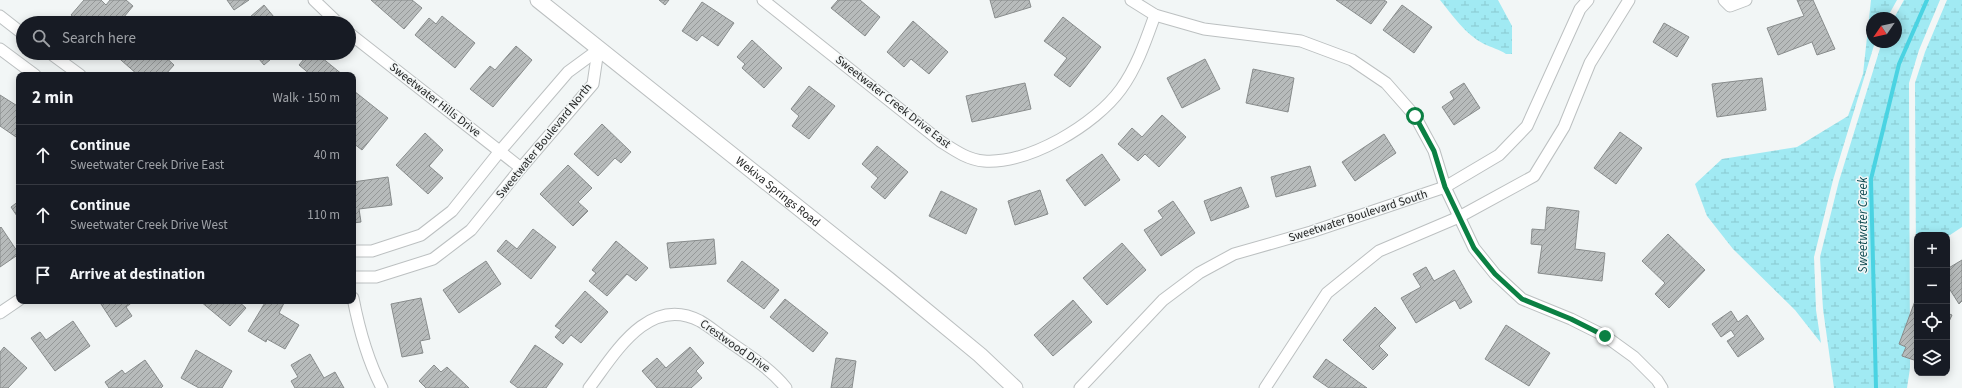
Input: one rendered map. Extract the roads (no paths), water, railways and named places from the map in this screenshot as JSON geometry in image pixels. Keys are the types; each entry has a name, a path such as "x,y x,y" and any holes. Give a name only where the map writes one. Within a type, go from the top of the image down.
{"main road":[{"name":"Wekiva Springs Road","path":"538,0 598,50 889,280 980,355 1016,388"}],"street":[{"path":"314,0 331,16"},
{"name":"Sweetwater Creek Drive East","path":"763,0 940,141 962,155 984,161 1020,157 1034,152 1056,143 1091,119 1120,90 1138,59 1155,15"},
{"path":"1131,0 1155,15 1204,29 1301,42 1352,60 1386,83 1415,116 1434,151 1445,187 1474,248 1495,274 1522,299 1571,319 1605,336 1634,357 1657,380 1662,388"},
{"name":"Sweetwater Boulevard South","path":"1080,388 1163,300 1200,273 1234,254 1311,232 1445,187 1499,155 1527,126 1580,9 1588,0"},
{"path":"1265,388 1327,293 1379,251 1460,217 1534,176 1564,127 1590,63 1629,0"},
{"path":"1724,0 1730,6 1746,0"},
{"path":"1,21 16,30"},
{"name":"Sweetwater Hills Drive","path":"356,38 520,168"},
{"path":"0,49 32,72"},
{"name":"Sweetwater Boulevard North","path":"356,251 372,251 421,236 452,211 500,151 568,72 598,50"},
{"name":"Sweetwater Boulevard North","path":"356,277 376,277 433,259 471,230 520,168 593,84 598,50"},
{"path":"60,60 76,72"},
{"path":"0,313 16,302"},
{"path":"354,304 358,324 371,366 382,388"},
{"name":"Crestwood Drive","path":"589,388 629,335 646,322 663,315 681,314 699,320 774,373 786,388"}],"waterway":[{"name":"Sweetwater Creek","path":"1876,388 1871,179 1899,64 1927,0"}]}
